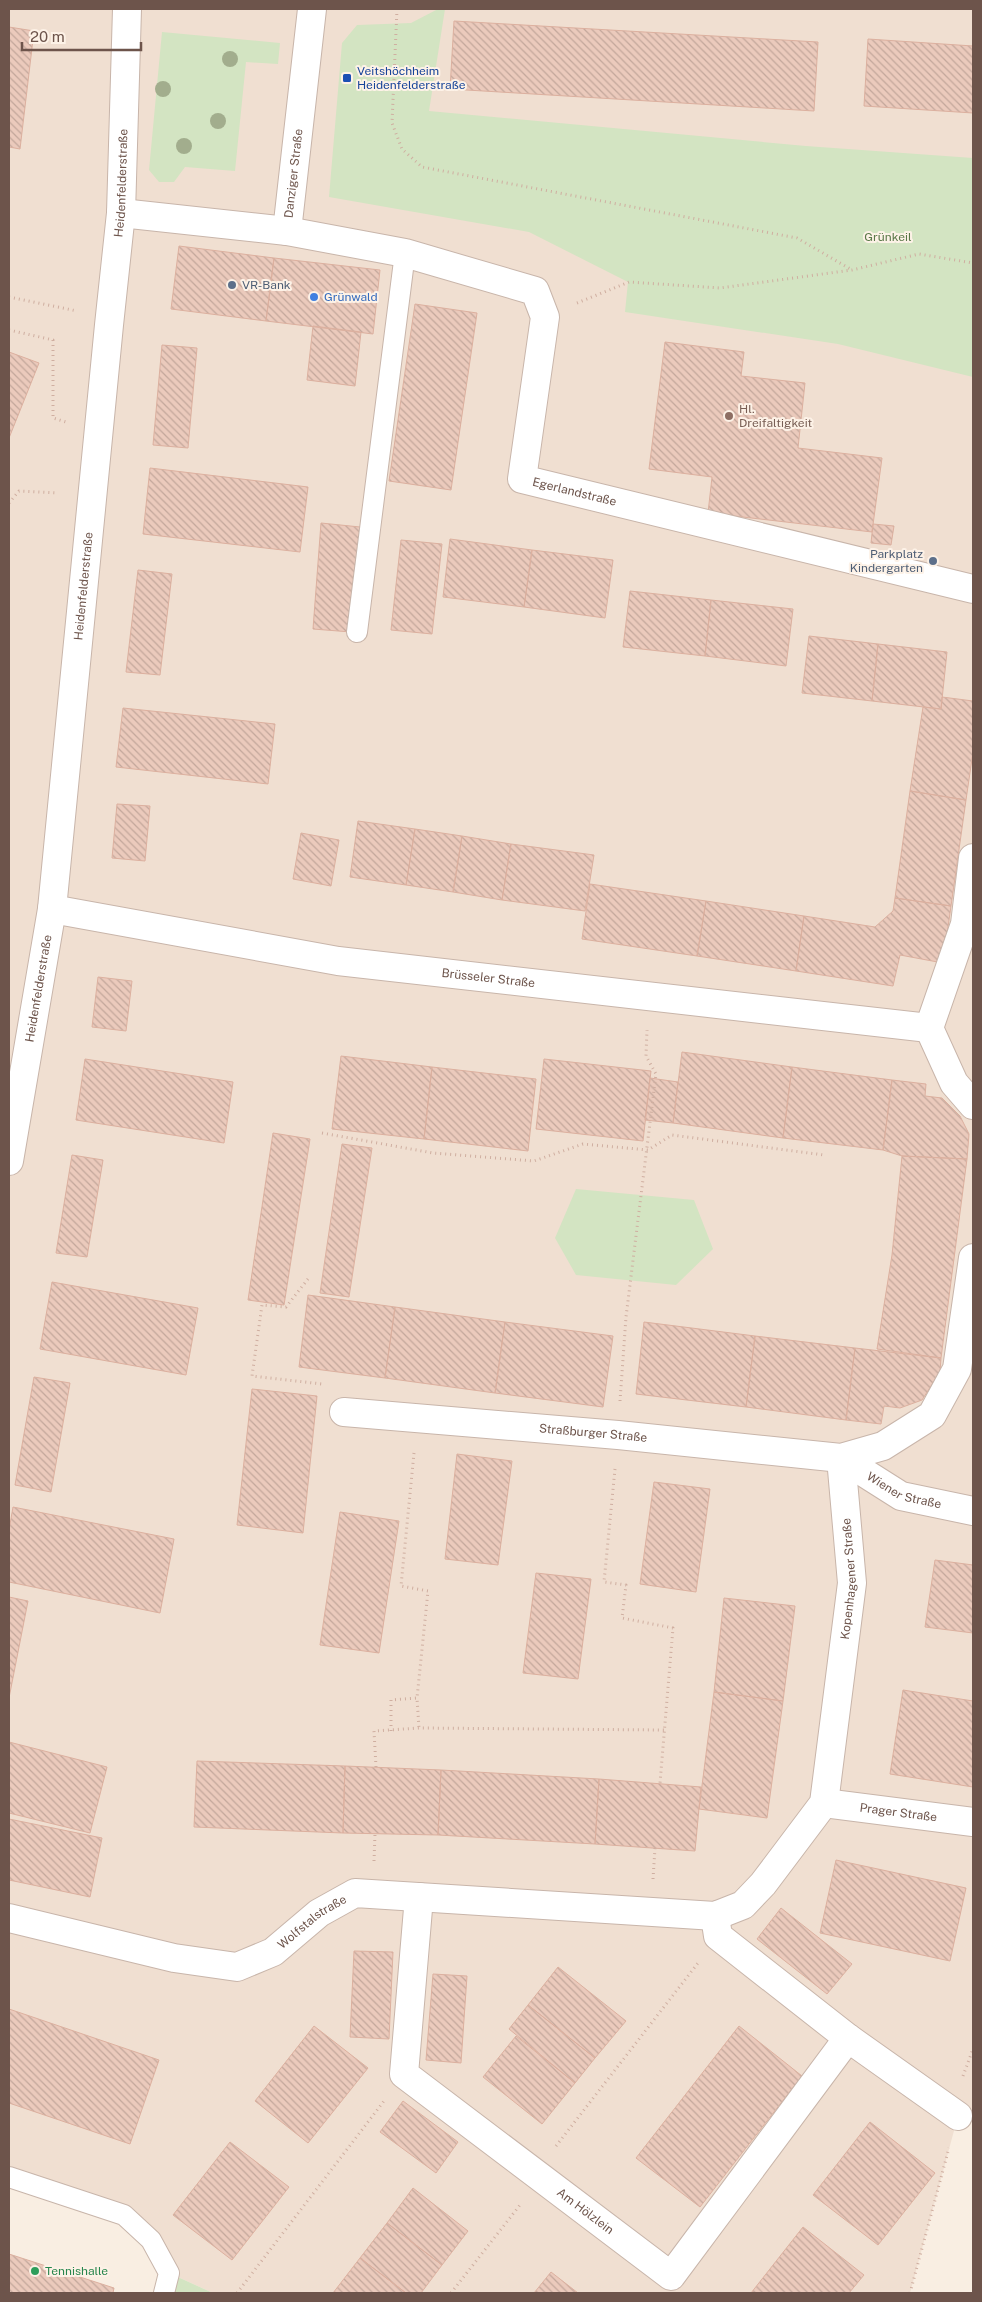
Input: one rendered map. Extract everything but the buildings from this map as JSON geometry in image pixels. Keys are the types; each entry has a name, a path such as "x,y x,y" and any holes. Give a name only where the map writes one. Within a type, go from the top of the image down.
{"street":[{"name":"Heidenfelderstraße","path":"9,1162 52,909 121,214 127,9"},
{"name":"Danziger Straße","path":"121,214 288,231 312,9"},
{"name":"Egerlandstraße","path":"288,231 405,253 535,291 545,317 522,479 973,589"},
{"path":"973,858 969,924 929,1028 954,1083 973,1105"},
{"name":"Brüsseler Straße","path":"52,909 338,961 650,998 929,1028"},
{"path":"841,1458 883,1446 932,1415 957,1369 973,1258"},
{"name":"Straßburger Straße","path":"344,1412 618,1435 841,1458"},
{"name":"Wiener Straße","path":"841,1458 901,1496 973,1511"},
{"name":"Kopenhagener Straße","path":"717,1926 743,1905 763,1884 824,1803 852,1583 841,1458"},
{"name":"Prager Straße","path":"824,1803 973,1822"},
{"name":"Wolfstalstraße","path":"9,1918 174,1958 237,1967 273,1952 319,1913 355,1893 419,1897 717,1926"},
{"path":"404,2074 419,1897"},
{"path":"717,1926 848,2038 958,2116"},
{"name":"Am Hölzlein","path":"404,2074 671,2276 848,2038"}],"lane":[{"path":"357,632 405,253"},
{"path":"9,2177 124,2215 151,2240 169,2273 164,2293"}],"path":[{"path":"396,9 392,123 402,150 422,167 797,238 852,270"},
{"path":"545,317 628,282 720,288 852,270 919,254 973,263"},
{"path":"9,297 110,317"},
{"path":"9,330 53,340 53,418 98,433"},
{"path":"9,503 19,490 92,494"},
{"path":"650,998 646,1056 656,1074 626,1317 618,1435 604,1582 626,1585 622,1618 674,1628 660,1783"},
{"path":"322,1133 433,1153 534,1161 584,1144 648,1150 672,1135 824,1155"},
{"path":"308,1279 286,1307 262,1305 252,1376 348,1386 344,1412"},
{"path":"418,1418 401,1586 428,1591 417,1698 419,1728"},
{"path":"390,1731 391,1700 417,1698"},
{"path":"376,1767 374,1731 419,1728 664,1730"},
{"path":"451,2293 717,1926"},
{"path":"237,2293 404,2074"},
{"path":"910,2293 958,2116"}],"shaded area":[{"path":"9,9 973,9 973,2115 958,2116 910,2293 213,2293 169,2273 124,2215 9,2177"}],"green space":[{"name":"Grünkeil","path":"438,9 445,9 429,111 806,146 973,158 973,377 838,344 625,312 628,282 529,232 329,197 342,43 357,25 411,23"},
{"path":"162,32 280,43 278,64 246,62 235,171 185,167 174,182 159,182 149,170"},
{"path":"576,1189 694,1200 713,1249 676,1285 576,1275 555,1238"},
{"path":"169,2273 213,2293 164,2293"}],"place":[{"name":"Veitshöchheim Heidenfelderstraße","path":"347,78"},
{"name":"VR-Bank","path":"232,285"},
{"name":"Grünwald","path":"314,297"},
{"name":"Hl. Dreifaltigkeit","path":"729,416"},
{"name":"Parkplatz Kindergarten","path":"933,561"},
{"name":"Tennishalle","path":"35,2271"}]}
